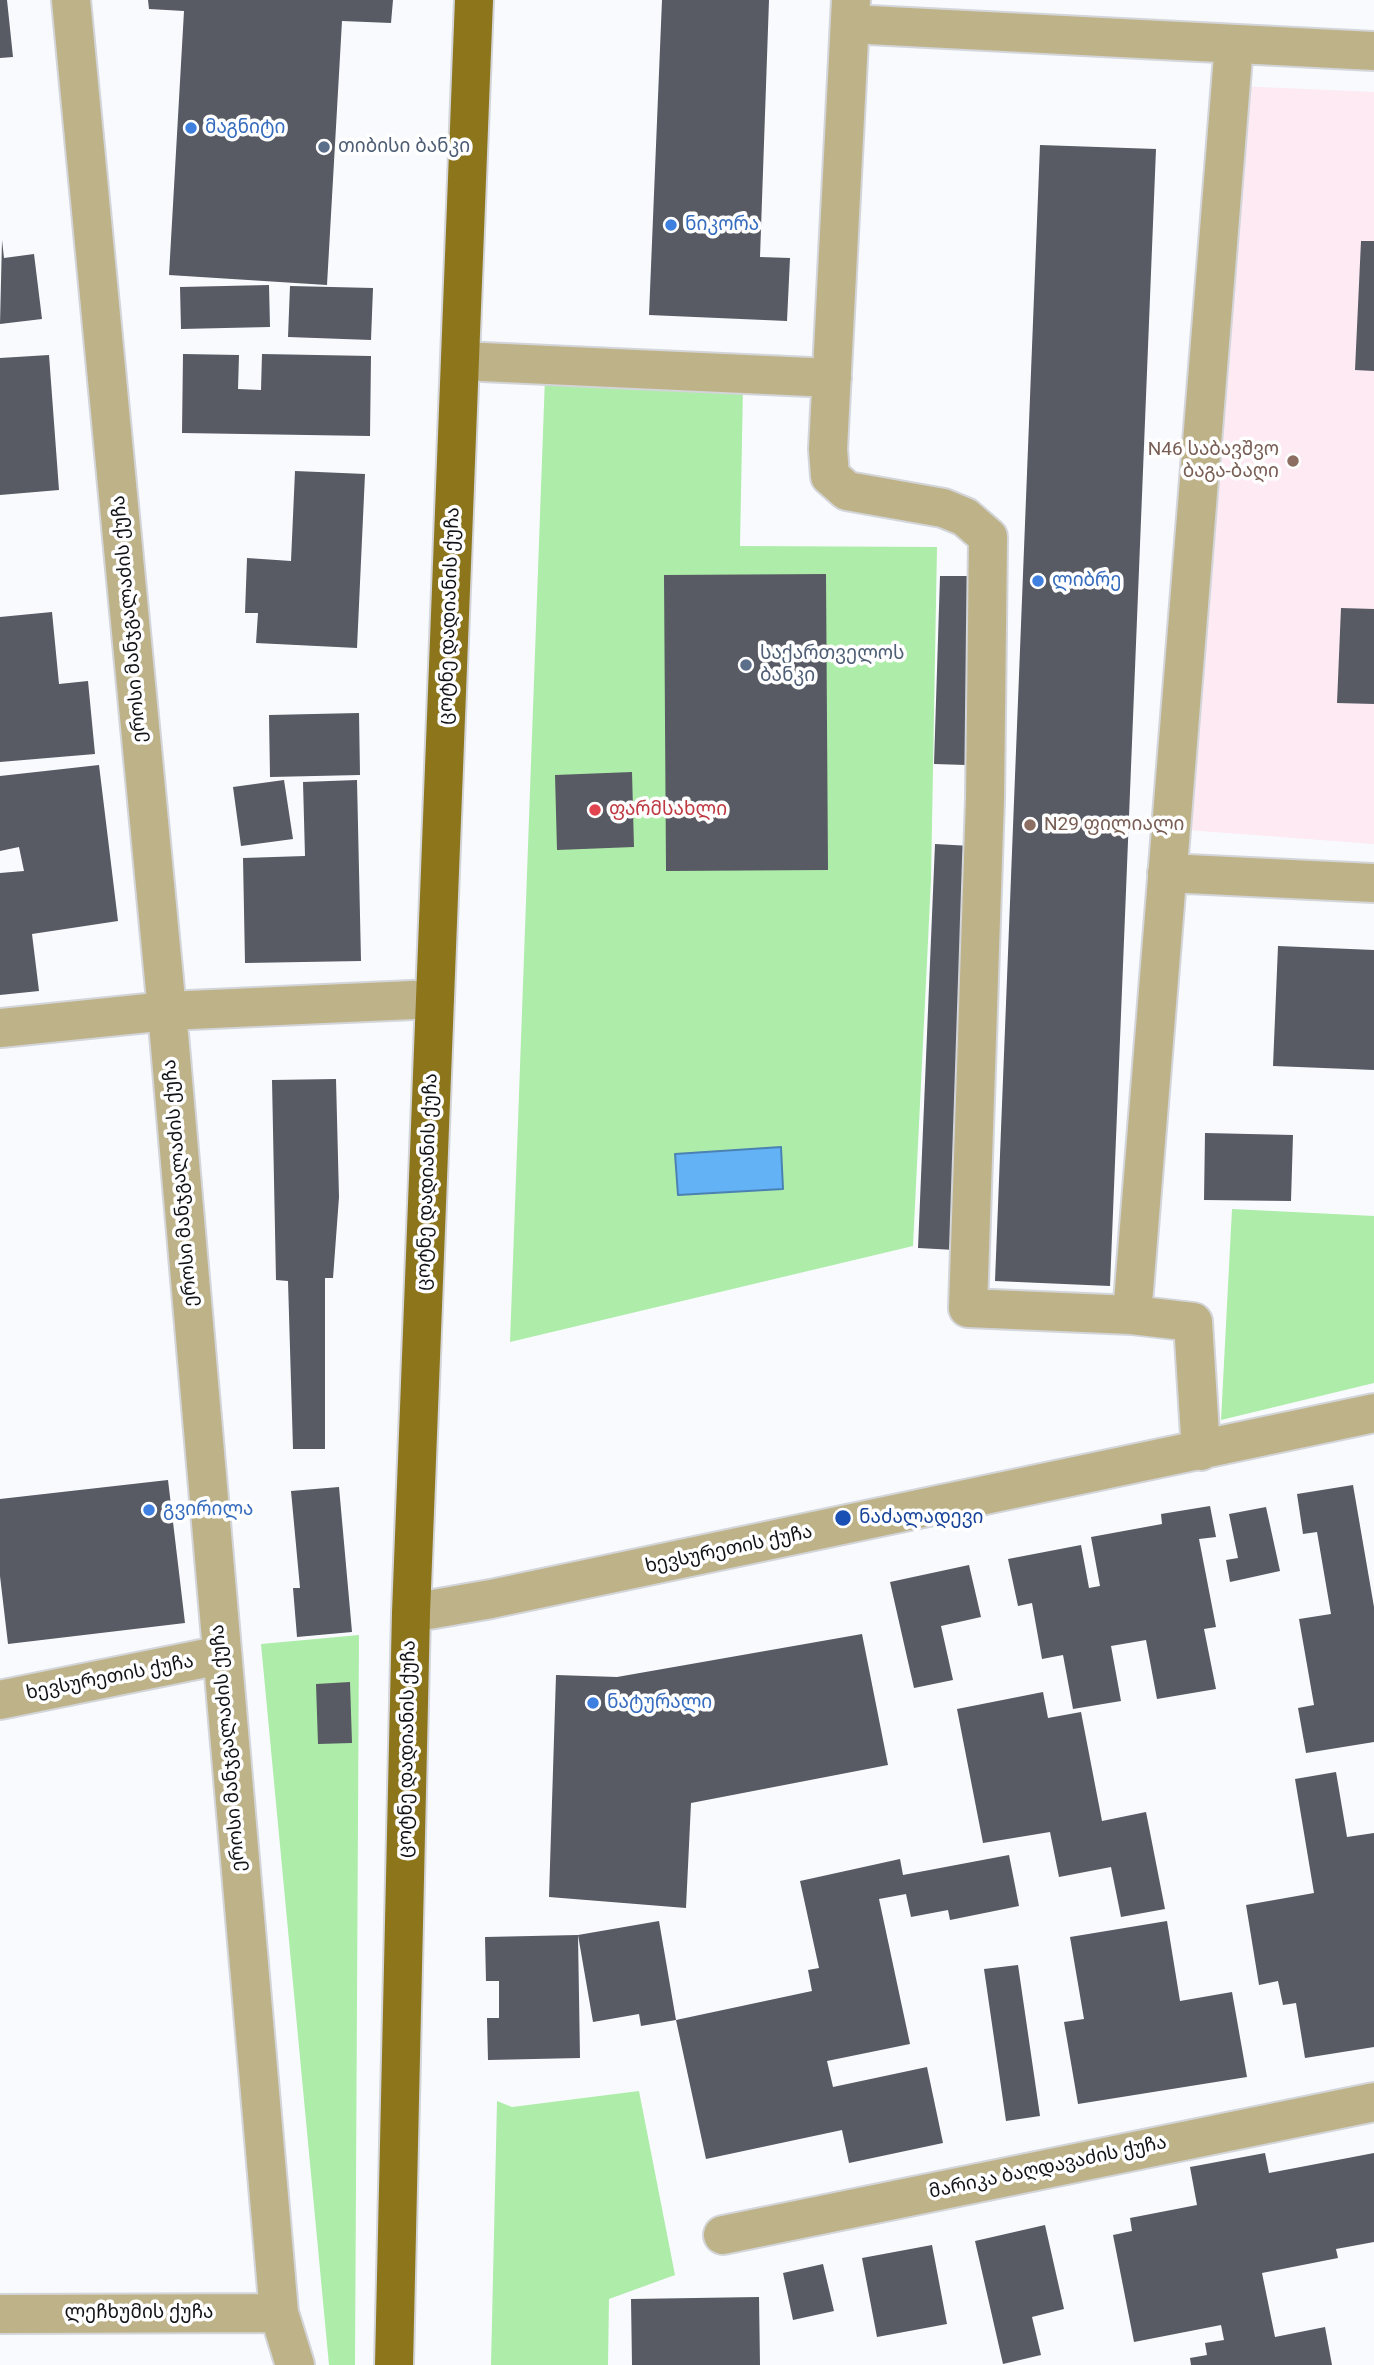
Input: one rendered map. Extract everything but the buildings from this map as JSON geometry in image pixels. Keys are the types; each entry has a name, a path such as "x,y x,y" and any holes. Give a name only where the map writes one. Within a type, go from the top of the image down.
{"main road":[{"name":"ცოტნე დადიანის ქუჩა","path":"394,2365 411,1613 474,0"}],"street":[{"name":"ეროსი მანჯგალაძის ქუჩა","path":"71,0 167,1011 279,2313 295,2365"},
{"path":"1201,1451 1193,1322 1132,1315 968,1308 985,826 988,537 965,517 943,508 847,491 830,476 828,449 851,12 1234,44 1374,51"},
{"path":"1132,1315 1234,44"},
{"path":"461,361 832,379"},
{"path":"1167,873 1374,883"},
{"path":"0,1028 167,1011 435,999"},
{"name":"ხევსურეთის ქუჩა","path":"411,1613 491,1599 1374,1413"},
{"name":"ხევსურეთის ქუჩა","path":"0,1700 221,1656"},
{"name":"მარიკა ბაღდავაძის ქუჩა","path":"723,2235 1374,2102"},
{"name":"ლეჩხუმის ქუჩა","path":"0,2314 279,2313"}],"shaded area":[{"name":"N46 საბავშვო ბაგა-ბაღი","path":"1237,86 1374,92 1374,844 1187,830"}],"green space":[{"path":"545,377 743,387 740,546 937,547 931,880 913,1246 510,1342"},
{"path":"1232,1209 1374,1216 1374,1383 1221,1420"},
{"path":"359,1635 355,2365 329,2365 261,1644"},
{"path":"639,2091 675,2275 609,2299 608,2365 491,2365 497,2101 512,2107"}],"water":[{"path":"781,1147 783,1189 678,1195 675,1154"}],"place":[{"name":"მაგნიტი","path":"191,128"},
{"name":"თიბისი ბანკი","path":"324,147"},
{"name":"ნიკორა","path":"671,225"},
{"name":"N46 საბავშვო ბაგა-ბაღი","path":"1293,461"},
{"name":"ლიბრე","path":"1038,581"},
{"name":"საქართველოს ბანკი","path":"746,665"},
{"name":"ფარმსახლი","path":"595,810"},
{"name":"N29 ფილიალი","path":"1030,825"},
{"name":"გვირილა","path":"149,1510"},
{"name":"ნაძალადევი","path":"843,1518"},
{"name":"ნატურალი","path":"593,1703"}]}
